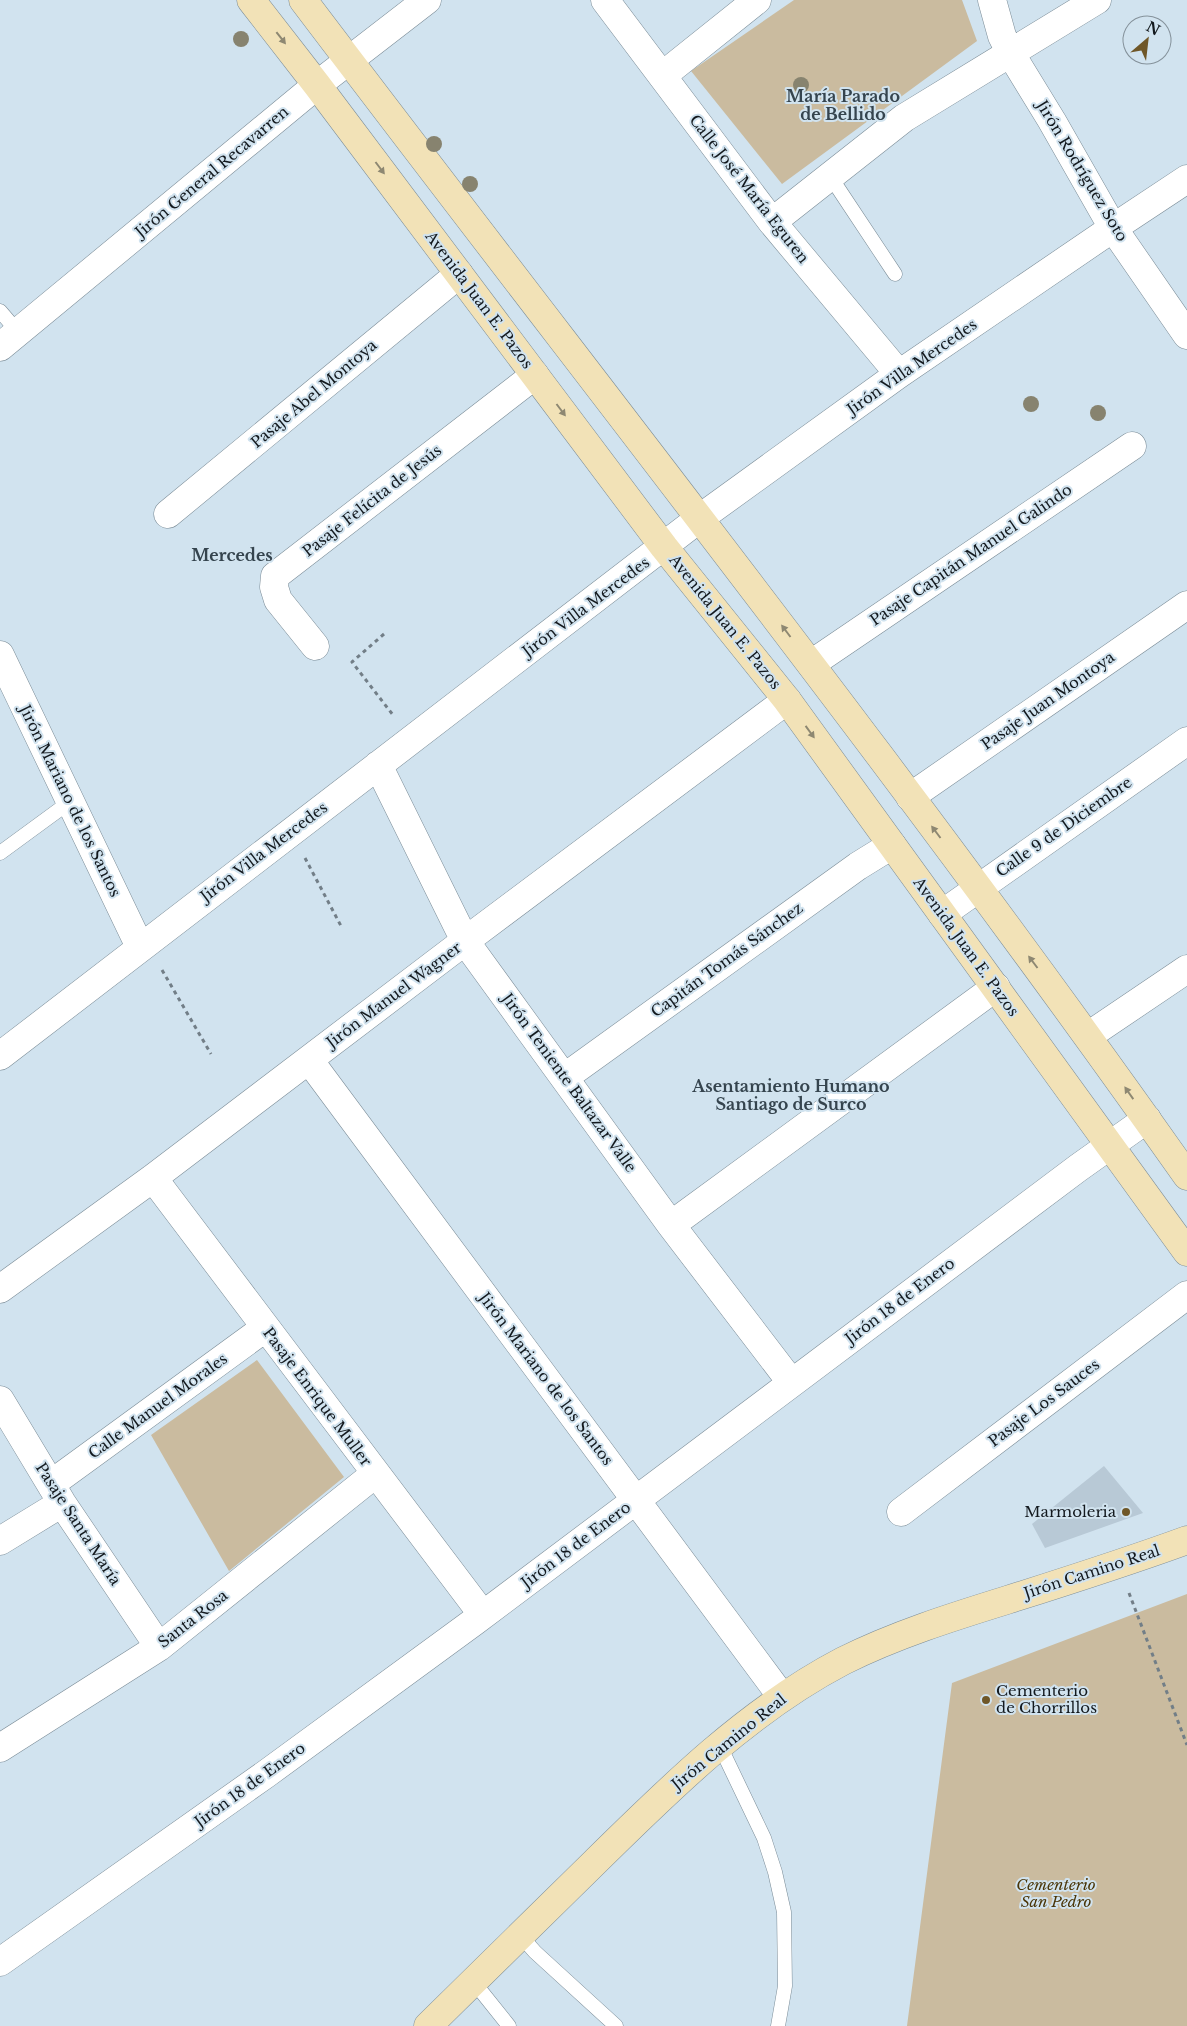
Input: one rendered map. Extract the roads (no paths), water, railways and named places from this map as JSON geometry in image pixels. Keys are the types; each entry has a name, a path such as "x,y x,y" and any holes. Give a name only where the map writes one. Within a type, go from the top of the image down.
{"street":[{"name":"Avenida Juan E. Pazos","path":"251,0 317,84 664,546 788,700 1187,1252"},
{"path":"303,0 810,664 1088,1036 1187,1176"},
{"name":"Jirón General Recavarren","path":"9,339 317,84 427,0"},
{"name":"Calle José María Eguren","path":"605,0 772,222 899,374"},
{"path":"662,76 757,0"},
{"name":"Jirón Rodríguez Soto","path":"992,0 1002,36 1011,54 1113,228 1187,335"},
{"path":"772,222 904,118 1097,0"},
{"name":"Jirón Villa Mercedes","path":"0,1056 143,944 700,518 899,374 1187,179"},
{"name":"Pasaje Abel Montoya","path":"168,514 459,274"},
{"name":"Pasaje Felícita de Jesús","path":"315,646 278,600 274,587 276,576 536,375"},
{"name":"Pasaje Capitán Manuel Galindo","path":"810,664 1132,446"},
{"name":"Pasaje Juan Montoya","path":"910,798 1187,605"},
{"name":"Jirón Mariano de los Santos","path":"0,655 70,801 143,944"},
{"name":"Jirón Manuel Wagner","path":"0,1289 152,1178 788,700"},
{"name":"Calle 9 de Diciembre","path":"942,914 1187,741"},
{"name":"Jirón Teniente Baltazar Valle","path":"378,765 465,941 672,1225 791,1382"},
{"name":"Capitán Tomás Sánchez","path":"565,1078 858,866 892,845"},
{"path":"1088,1036 1187,969"},
{"path":"672,1225 996,988"},
{"name":"Jirón Mariano de los Santos","path":"309,1060 782,1697"},
{"name":"Jirón 18 de Enero","path":"0,1962 266,1774 483,1615 791,1382 1070,1174 1147,1119"},
{"name":"Pasaje Enrique Muller","path":"152,1178 483,1615"},
{"name":"Pasaje Los Sauces","path":"901,1512 1187,1295"},
{"name":"Calle Manuel Morales","path":"0,1541 56,1493 265,1328"},
{"name":"Pasaje Santa María","path":"0,1400 56,1493 158,1646"},
{"name":"Santa Rosa","path":"0,1748 158,1646 375,1474"},
{"name":"Jirón Camino Real","path":"428,2026 655,1803 720,1746 782,1697 843,1661 889,1641 957,1616 1118,1565 1187,1540"}],"lane":[{"path":"830,176 895,274"},
{"path":"0,311 9,339"},
{"path":"0,853 70,801"},
{"path":"720,1746 764,1838 775,1872 784,1912 785,1986 778,2026"},
{"path":"520,1935 535,1952 616,2026"},
{"path":"473,1981 509,2026"}],"place":[{"name":"Marmoleria","path":"1126,1512"},
{"name":"Cementerio de Chorrillos","path":"986,1700"}],"district":[{"name":"María Parado de Bellido","path":"843,105"},
{"name":"Mercedes","path":"232,555"},
{"name":"Asentamiento Humano Santiago de Surco","path":"791,1095"}],"park label":[{"name":"Cementerio San Pedro","path":"1056,1894"}]}
